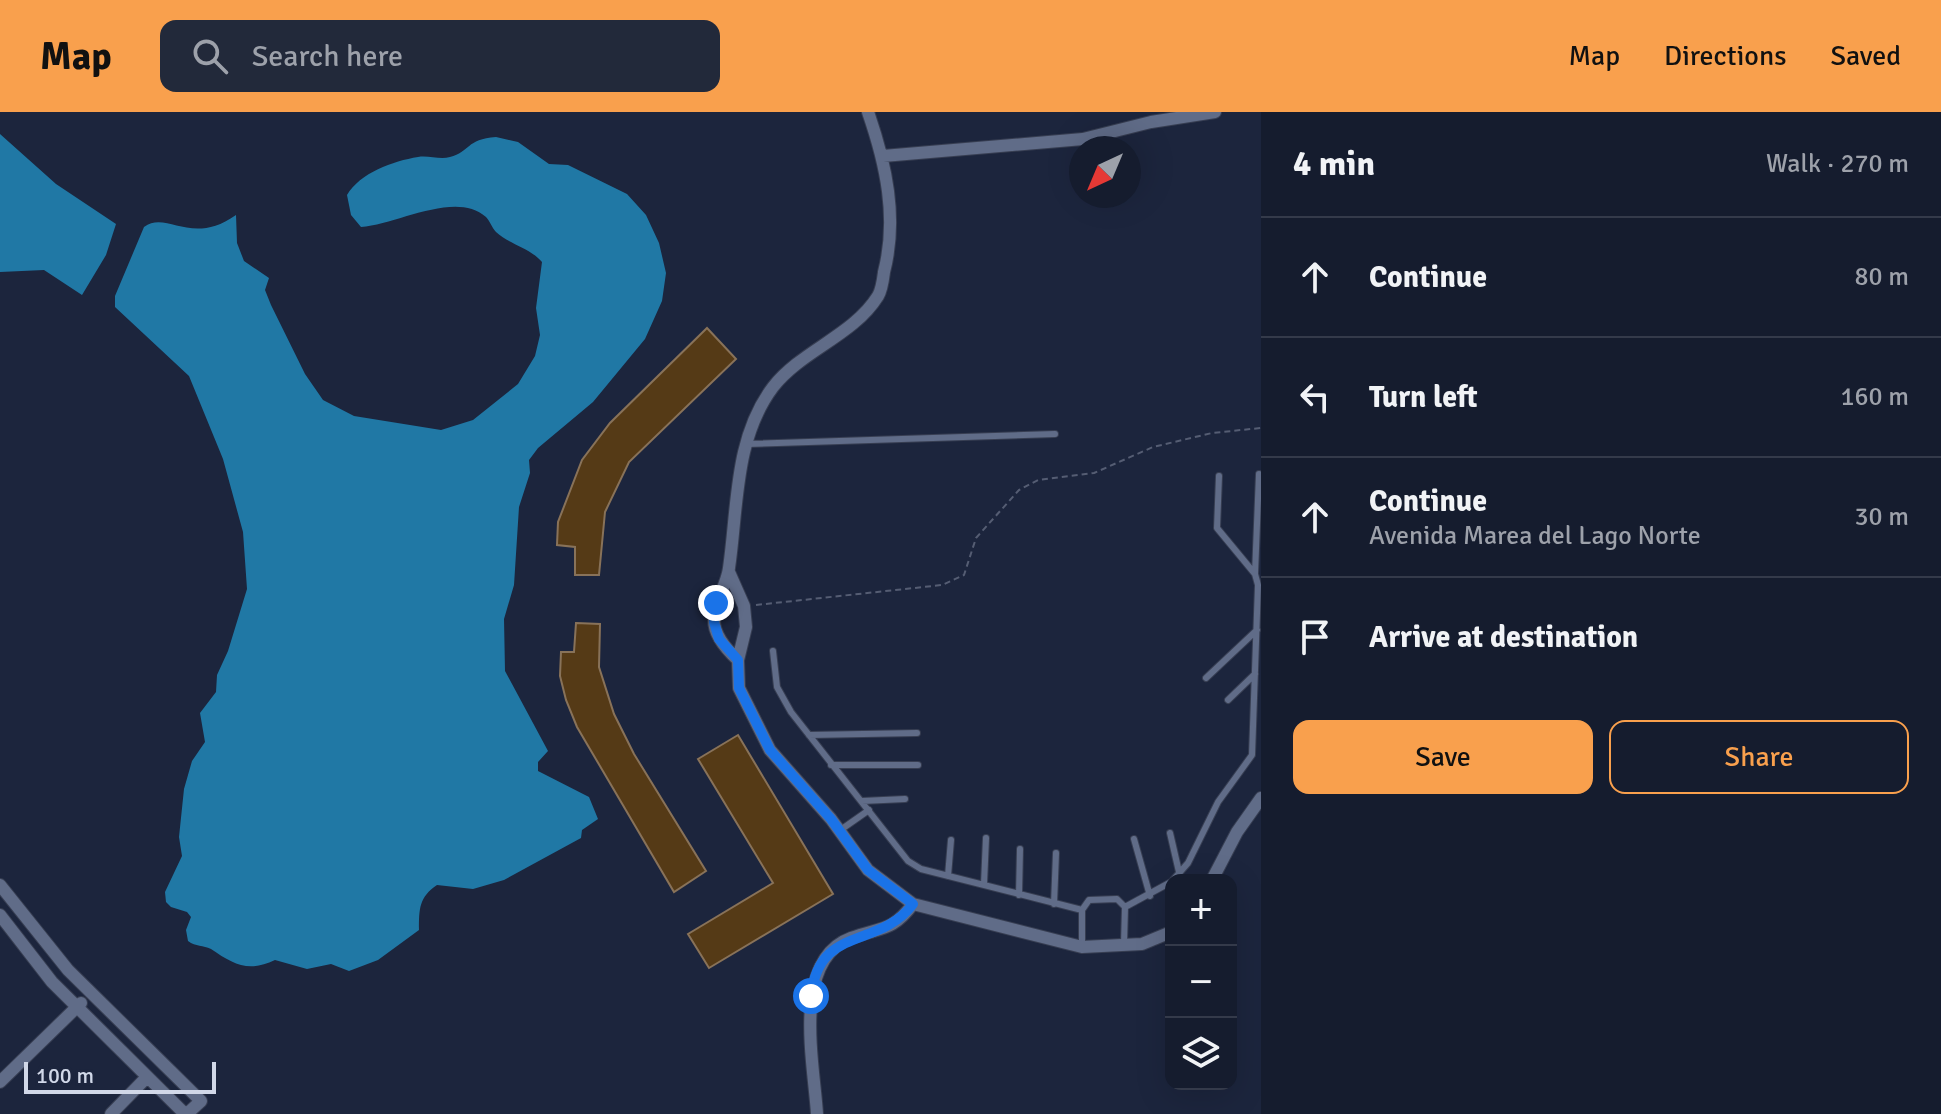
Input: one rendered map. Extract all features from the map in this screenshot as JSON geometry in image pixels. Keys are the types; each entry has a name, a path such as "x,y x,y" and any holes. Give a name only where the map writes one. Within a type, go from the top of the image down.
{"street":[{"path":"738,660 719,639 714,622 716,603 729,572 735,506 746,444 756,410 800,359 850,326 879,295 893,239 883,156 868,112"},
{"path":"883,156 1083,139 1151,122 1215,112"},
{"path":"729,572 744,606 746,627 738,660 739,688 770,750 868,870 913,904 1082,947 1124,947 1165,934"},
{"path":"1215,874 1237,832 1261,798"},
{"path":"0,885 31,929 201,1101 186,1114 52,982 0,915"},
{"path":"817,1114 812,1021 814,976 825,956 837,947 849,939 900,921 913,904"},
{"path":"0,1082 92,993"},
{"path":"111,1114 147,1077"}],"lane":[{"path":"746,444 1055,434"},
{"path":"1179,872 1218,802 1252,755 1259,619 1255,574 1259,474"},
{"path":"1219,476 1217,528 1255,574"},
{"path":"1206,678 1257,630"},
{"path":"773,651 777,687 831,765 908,861 948,876 1082,910"},
{"path":"1228,700 1255,674"},
{"path":"809,735 917,733"},
{"path":"831,765 918,765"},
{"path":"862,801 905,799"},
{"path":"839,831 869,810"},
{"path":"1170,833 1179,872"},
{"path":"984,884 986,838"},
{"path":"1134,839 1150,896"},
{"path":"948,876 951,840"},
{"path":"1019,895 1020,849"},
{"path":"1054,904 1056,853"},
{"path":"1125,907 1165,886"},
{"path":"1082,947 1082,910 1089,900 1102,898 1117,899 1125,907 1124,947"}],"path":[{"path":"744,606 942,585 964,575 976,538 1019,490 1038,480 1094,473 1153,447 1212,433 1261,428"}],"water":[{"path":"0,134 56,184 116,224 106,255 82,295 44,270 0,272"},
{"path":"496,137 518,142 549,164 568,165 627,194 646,215 659,243 666,273 662,301 645,339 593,402 538,448 529,460 530,473 519,507 514,585 504,619 505,671 548,751 538,762 538,771 589,797 598,819 582,830 581,838 504,880 473,889 437,885 421,904 419,930 378,960 349,971 331,964 307,969 275,960 257,966 241,965 188,941 186,930 191,917 187,912 171,907 166,902 165,892 182,856 179,837 184,789 192,761 205,742 200,713 216,692 217,675 228,651 247,589 243,532 223,459 189,376 115,307 115,296 144,227 162,222 206,228 236,215 237,243 244,261 269,278 265,290 271,305 305,374 323,400 354,416 441,430 473,420 518,384 535,356 540,335 536,308 542,262 501,236 486,217 474,210 443,208 361,227 351,215 347,195 360,180 388,165 418,157 450,157 479,140"}],"building":[{"path":"707,328 736,359 629,462 605,512 599,575 575,575 575,547 557,545 558,522 582,460 610,423"},
{"path":"576,623 600,624 599,667 614,714 634,754 706,871 674,892 577,727 566,700 560,676 561,652 574,652"},
{"path":"738,735 833,894 709,968 688,934 773,883 698,759"}],"route":[{"path":"716,603 714,622 719,639 738,660 739,688 770,750 805,794 831,819 868,870 913,904 900,921 881,932 849,939 825,956 814,976 811,996"}]}
